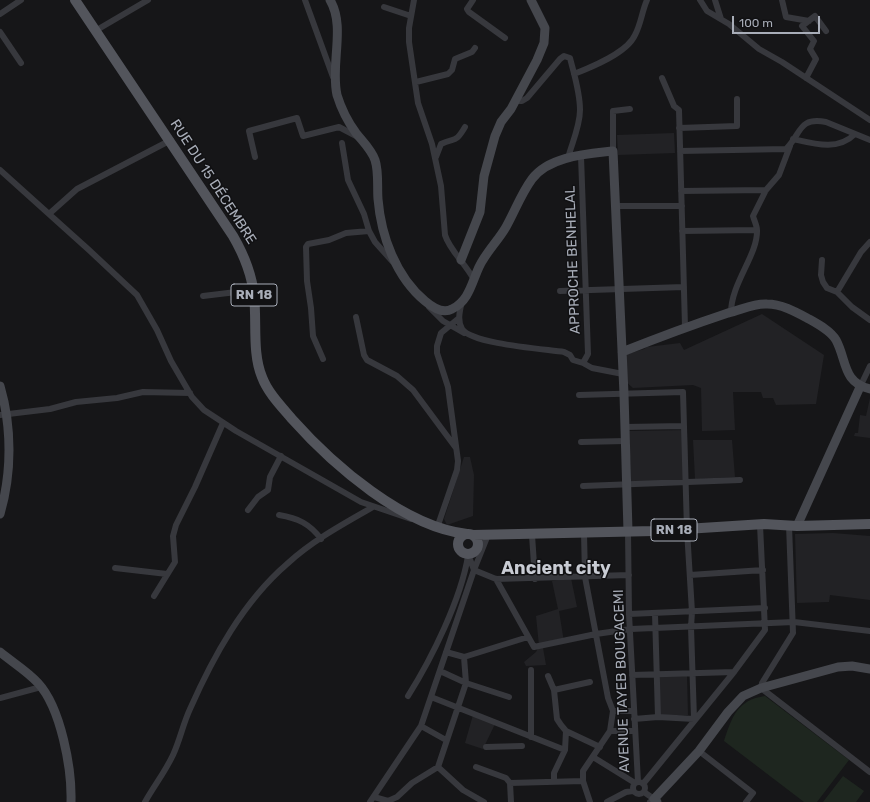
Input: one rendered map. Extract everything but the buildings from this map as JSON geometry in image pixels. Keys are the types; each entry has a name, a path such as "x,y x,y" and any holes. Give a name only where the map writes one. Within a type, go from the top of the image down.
{"main road":[{"name":"RUE DU 15 DÉCEMBRE","path":"75,0 233,236 248,265 253,290 259,366 262,376 276,400 315,445 348,474 398,507 438,528 451,532 470,534"},
{"name":"RN 18","path":"470,534 584,533 687,530 760,525 870,524"},
{"path":"438,528 463,552 474,552 478,547 477,540 470,534 458,539 463,552"}],"street":[{"path":"0,14 21,0"},
{"path":"95,31 148,0"},
{"path":"305,0 336,85"},
{"path":"330,0 336,15 337,29 334,72 338,96 346,117 370,150 376,161 380,216 397,266"},
{"path":"414,0 409,28 409,42 418,103 435,159 441,186 445,235 447,243 461,260 474,280"},
{"path":"473,0 467,9 469,12 505,38"},
{"path":"461,260 480,212 484,176 495,136 501,122 515,101 542,50 545,39 545,28 531,0"},
{"path":"574,74 592,67 619,51 635,37 647,0"},
{"path":"700,0 707,11 721,19 759,49 870,120"},
{"path":"715,0 721,19"},
{"path":"782,0 786,17 809,21"},
{"path":"384,7 411,16"},
{"path":"806,78 816,59 810,49 814,41 802,26 815,16 826,31"},
{"path":"0,32 20,63"},
{"path":"416,82 448,74 452,70 455,59 475,48"},
{"path":"515,101 522,101 527,98 564,56 570,58 580,110 579,122 568,158"},
{"path":"662,78 674,106 679,110 686,327"},
{"path":"679,128 737,126 737,99"},
{"path":"628,531 626,441 613,151 613,111 630,110"},
{"path":"255,156 249,131 297,118 303,136 339,127 361,138"},
{"path":"680,151 786,149 801,127 808,121 826,122 870,140"},
{"path":"435,159 441,144 454,141 459,137 465,127"},
{"path":"793,140 832,146 848,141 855,134"},
{"path":"49,214 77,189 170,140"},
{"path":"731,313 731,303 755,242 757,230 753,216 766,190 780,175 793,140"},
{"path":"342,143 348,180 375,242 397,266 420,297 443,321 470,336 488,341 564,352 570,354 572,360 583,363 592,368 623,374"},
{"path":"420,297 430,305 441,310 448,311 454,308 467,295 479,266 499,239 533,178 541,170 568,158 613,151"},
{"name":"APPROCHE BENHELAL","path":"581,156 588,354 583,363"},
{"path":"0,170 137,295 157,330 171,361 190,393 204,410 223,423 373,508 438,528 457,470 458,460 448,387 437,354 438,339 441,333 459,318"},
{"path":"681,191 766,190"},
{"path":"615,206 682,206"},
{"path":"682,231 757,230"},
{"path":"323,359 313,336 307,281 306,247 312,243 329,240 346,233 369,231"},
{"path":"837,292 861,252 870,242"},
{"path":"822,260 823,282 827,288 837,292 852,307 870,320"},
{"path":"560,291 684,287"},
{"path":"203,296 253,290"},
{"path":"463,300 459,318 463,330 470,336"},
{"path":"622,352 686,327 766,304 789,309 813,321 835,338 847,372 853,381 860,387 870,389"},
{"path":"356,317 364,354 367,360 397,376 413,390 456,449"},
{"path":"761,688 762,683 793,633 793,525 870,367"},
{"path":"0,386 9,449 0,514"},
{"path":"3,415 50,409 76,402 117,398 143,392 190,393"},
{"path":"579,395 683,392 687,483 687,530 692,612 691,627 694,720"},
{"path":"154,596 175,562 173,531 223,423"},
{"path":"625,427 684,426"},
{"path":"581,442 626,441"},
{"path":"248,510 258,497 268,490 270,477 281,456"},
{"path":"583,486 740,480"},
{"path":"145,802 173,756 189,710 230,632 270,580 301,552 373,508"},
{"path":"279,515 294,518 309,525 321,539"},
{"path":"633,791 632,787 639,783 694,720 762,637 765,630 765,608 760,525"},
{"name":"AVENUE TAYEB BOUGACEMI","path":"628,531 629,614 631,630 634,720 639,783"},
{"path":"584,533 585,577 608,698 613,711 610,731 583,771 583,781 590,802"},
{"path":"532,534 534,579"},
{"path":"464,657 466,683 438,767 412,783 397,797 388,801 372,800 421,726 474,570 488,535"},
{"path":"463,552 474,570 496,579 629,575"},
{"path":"408,696 424,671 460,589 465,575 463,552"},
{"path":"115,568 167,574"},
{"path":"690,575 763,570"},
{"path":"496,579 534,647 596,634 631,630 765,623 794,622 870,631"},
{"path":"629,614 765,608"},
{"path":"655,614 658,674 658,717"},
{"path":"446,652 464,657 528,637"},
{"path":"0,652 41,687 52,706 60,730 71,791 75,802"},
{"path":"593,757 639,783 645,789 644,792 654,801 699,751 728,712 743,696 761,688 838,667 852,666 870,669"},
{"path":"531,670 531,737"},
{"path":"440,671 466,683 509,697"},
{"path":"632,675 734,672"},
{"path":"548,676 554,690 557,718 566,731 600,747"},
{"path":"554,690 590,682"},
{"path":"0,698 41,687"},
{"path":"761,688 870,772"},
{"path":"431,697 458,709 565,750"},
{"path":"613,711 634,711"},
{"path":"634,720 658,717 694,720"},
{"path":"421,726 446,740"},
{"path":"554,781 554,773 565,750 566,731"},
{"path":"610,731 635,731"},
{"path":"486,747 522,746"},
{"path":"699,751 753,793 746,802"},
{"path":"438,767 463,790 484,802"},
{"path":"476,767 506,778 510,782 511,802"},
{"path":"510,782 583,781"},
{"path":"71,791 71,802"},
{"path":"607,802 626,792 633,791 639,795 644,792"}],"shaded area":[{"path":"674,133 675,153 618,155 617,135"},
{"path":"762,314 824,355 816,404 776,405 773,398 763,398 761,392 733,392 735,430 702,431 701,388 693,385 633,388 625,381 624,355 647,347 680,343 684,350"},
{"path":"870,398 870,438 854,436 855,433 858,433 860,415 866,416"},
{"path":"687,430 688,481 631,483 629,431"},
{"path":"693,440 732,440 735,477 695,479"},
{"path":"464,457 470,457 474,475 473,516 447,525 444,519"},
{"path":"833,533 870,536 870,600 830,595 829,602 797,603 795,534"},
{"path":"571,578 577,607 559,611 564,642 543,648 546,665 526,666 524,662 536,652 539,646 536,616 558,609 552,581"},
{"path":"659,675 687,675 688,715 660,716"},
{"path":"765,696 849,760 817,802 804,802 724,741 733,717 737,711 748,701"},
{"path":"473,715 495,724 483,749 465,743"},
{"path":"843,776 864,791 856,802 823,802"}],"district":[{"name":"Ancient city","path":"556,569"}]}
